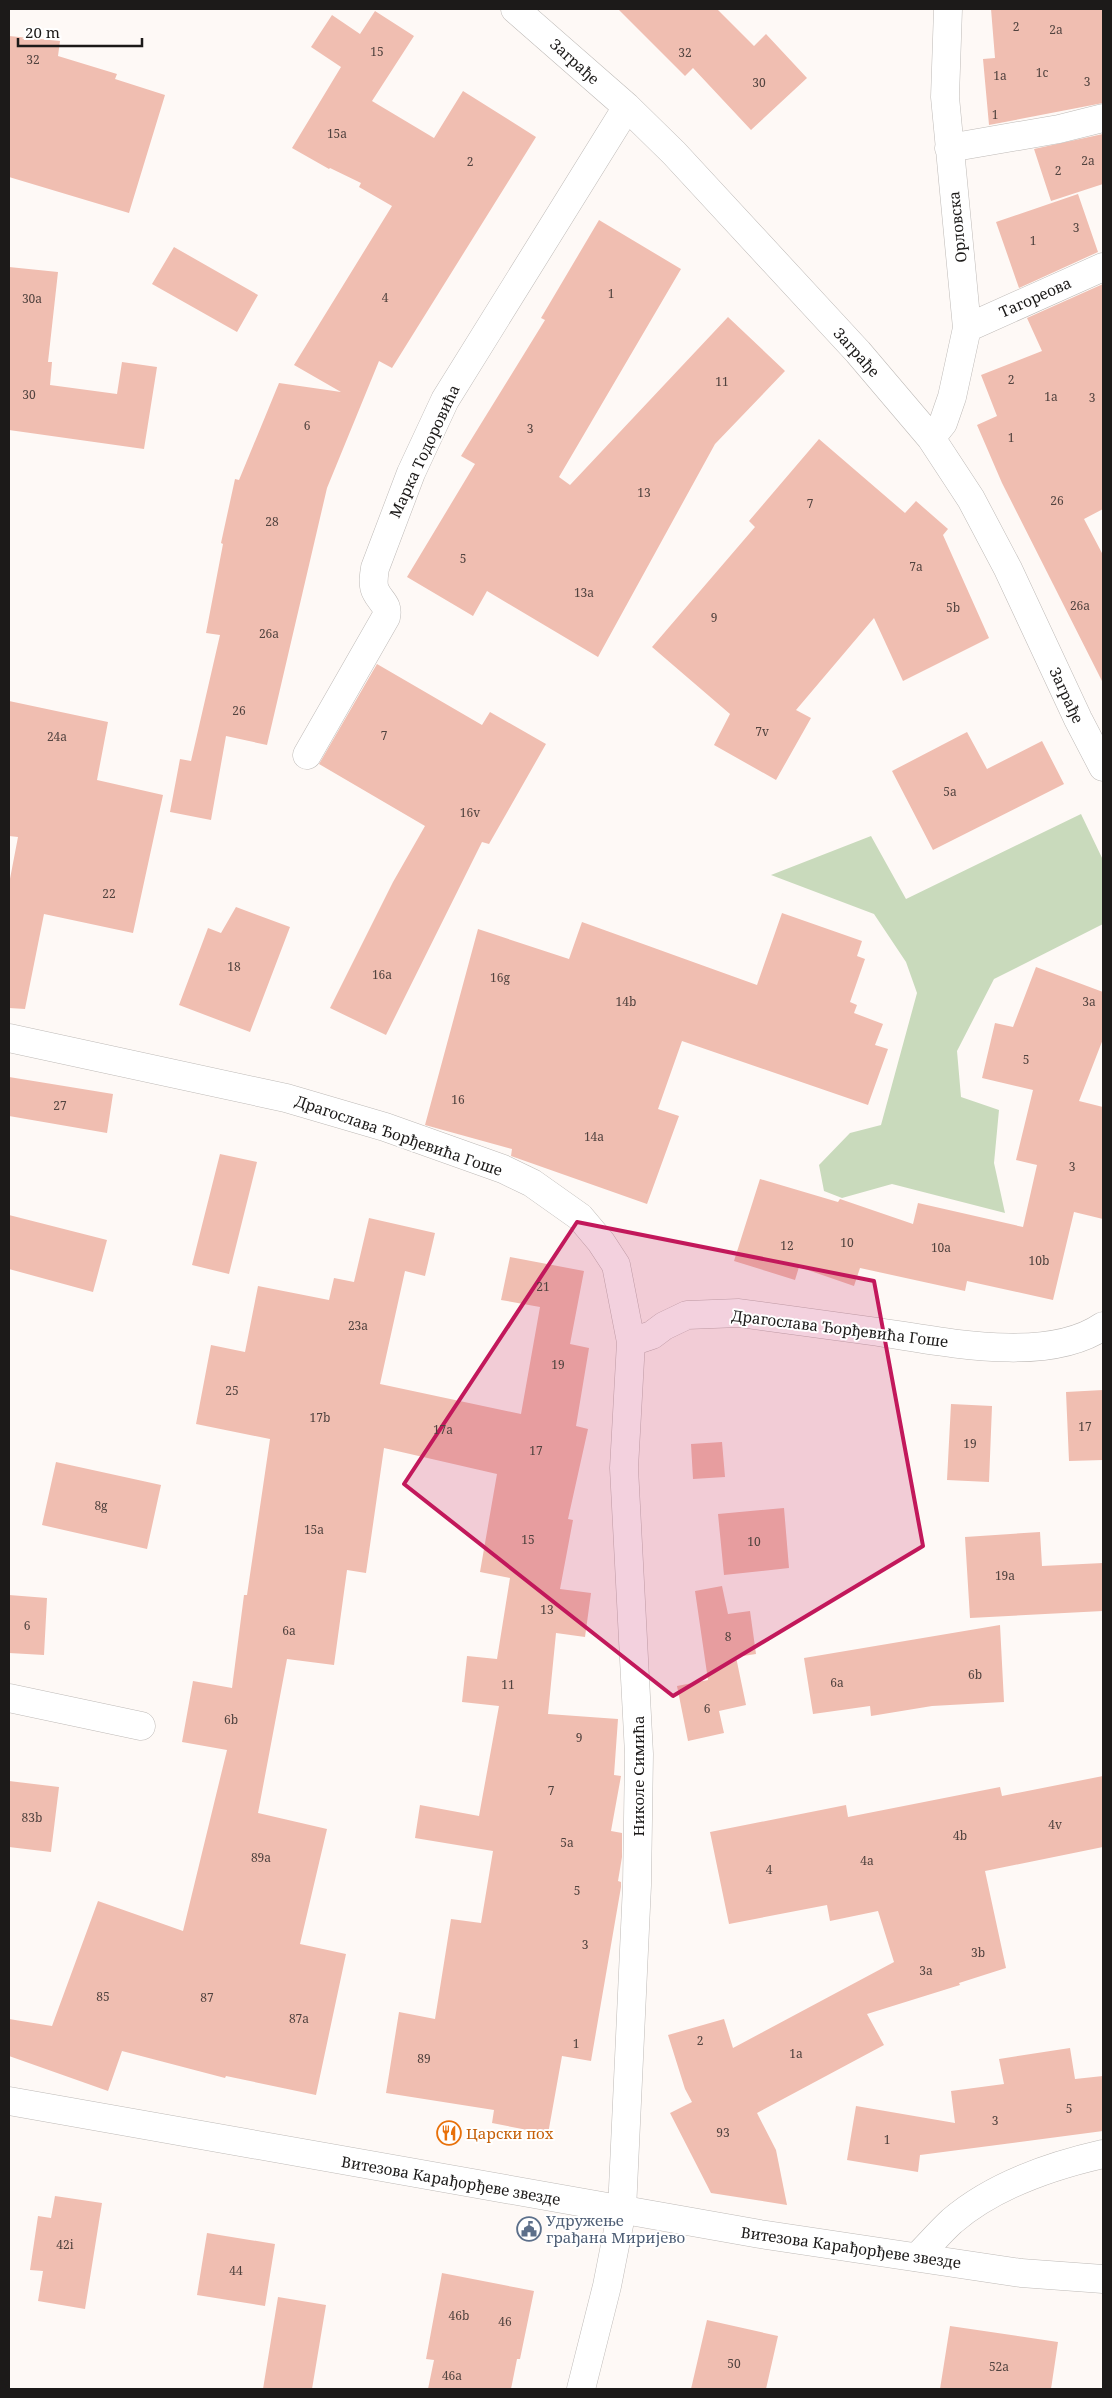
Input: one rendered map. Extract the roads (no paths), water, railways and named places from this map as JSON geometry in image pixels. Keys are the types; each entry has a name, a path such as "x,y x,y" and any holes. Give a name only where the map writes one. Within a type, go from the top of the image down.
{"street":[{"name":"Заграђе","path":"515,9 626,107 674,153 858,352 931,438 971,498 1008,569 1078,719 1103,767"},
{"name":"Орловска","path":"931,438 943,423 952,397 967,328 944,77 948,9"},
{"name":"Марка Тодоровића","path":"307,755 386,617 386,606 376,592 375,568 411,473 445,400 626,107"},
{"path":"949,148 1059,129 1103,118"},
{"name":"Тагореова","path":"967,328 1103,267"},
{"name":"Драгослава Ђорђевића Гоше","path":"9,1038 286,1098 385,1127 503,1169 532,1183 580,1216 601,1242 616,1265 631,1342 652,1335 678,1318 700,1314 739,1313 970,1345 1009,1348 1032,1347 1071,1340 1103,1326"},
{"name":"Николе Симића","path":"580,2389 607,2286 622,2210 637,1894 640,1754 624,1468 631,1342"},
{"path":"9,1698 141,1726"},
{"name":"Витезова Карађорђеве звезде","path":"9,2101 760,2234 1021,2272 1103,2279"},
{"path":"917,2257 953,2221 993,2193 1031,2175 1103,2154"}],"place":[{"name":"Царски пох","path":"449,2133"},
{"name":"Удружење грађана Миријево","path":"529,2229"}]}
